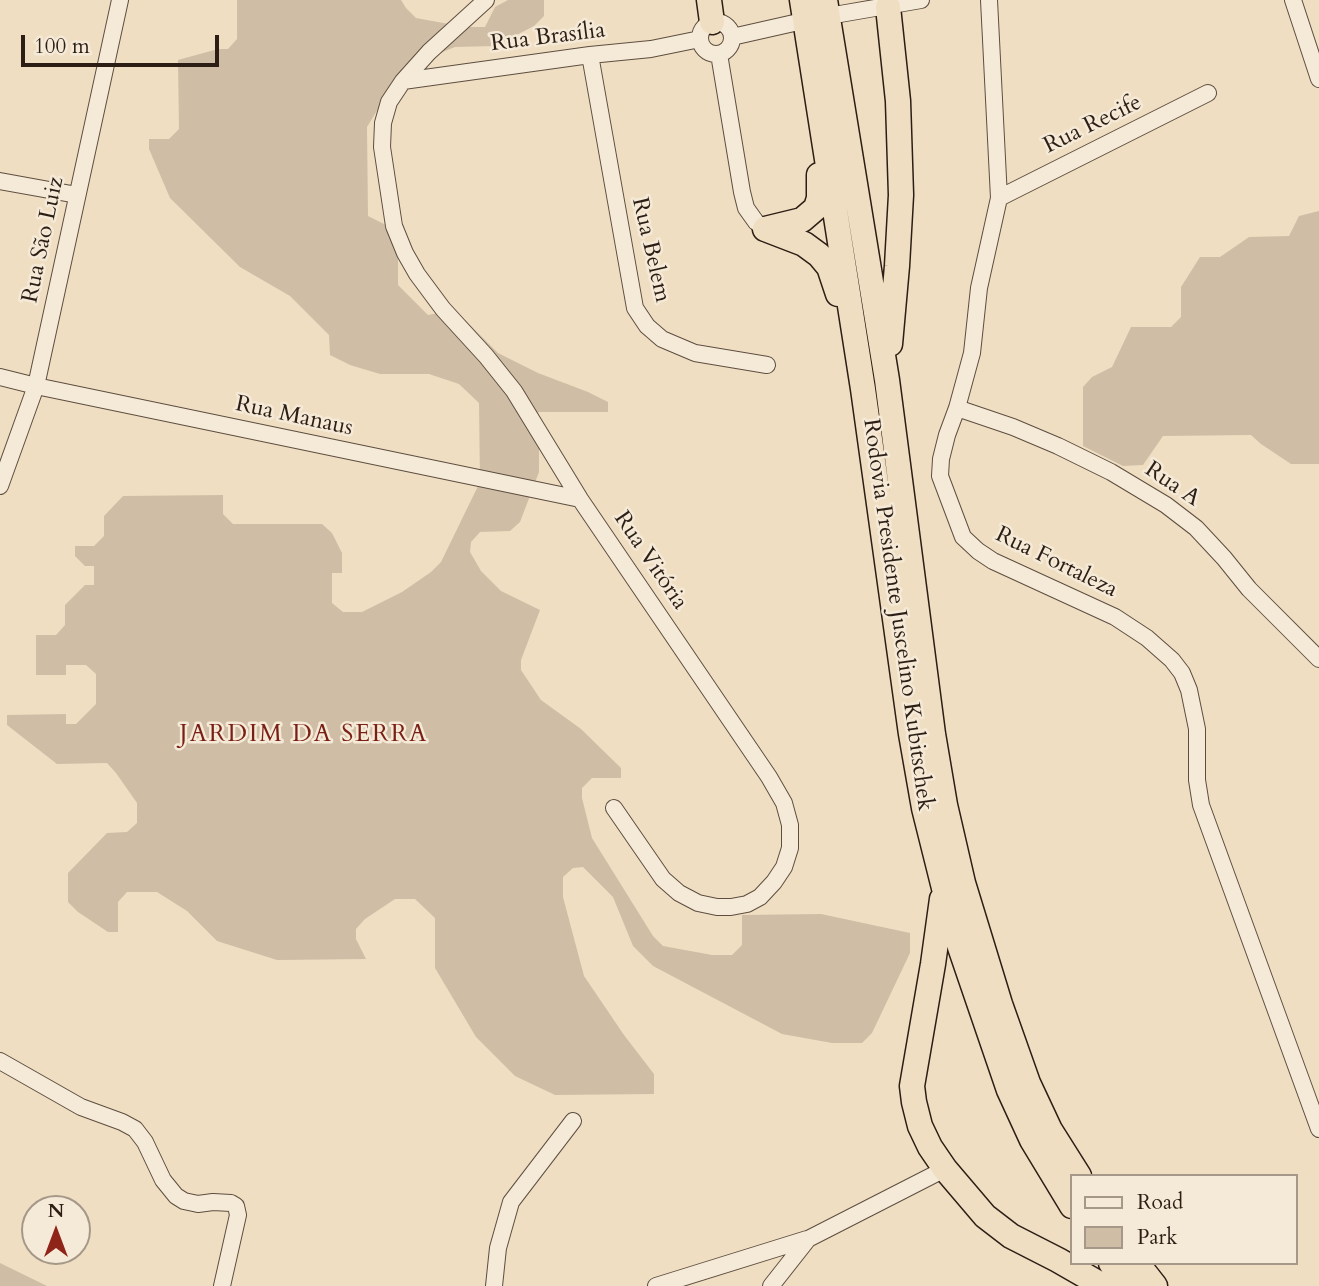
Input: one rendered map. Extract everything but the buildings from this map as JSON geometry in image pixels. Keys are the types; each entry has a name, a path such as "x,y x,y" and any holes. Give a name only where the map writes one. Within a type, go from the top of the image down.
{"highway":[{"name":"Rodovia Presidente Juscelino Kubitschek","path":"833,7 945,805 963,883 1000,1004 1028,1083 1050,1130 1078,1174"},
{"path":"887,380 901,195 898,101 888,7"},
{"path":"765,229 802,220 816,208 819,198 802,21"},
{"name":"Rodovia Presidente Juscelino Kubitschek","path":"802,21 863,389 911,734 924,808 960,947 1009,1090 1032,1140 1070,1203"},
{"path":"765,229 804,244 829,267 863,389"},
{"path":"944,888 912,1086 920,1126 930,1147 945,1168 985,1216 1011,1236 1058,1259 1102,1286"},
{"path":"1112,1265 1128,1286"},
{"path":"1139,1265 1155,1286"}],"street":[{"name":"Rua São Luiz","path":"0,486 36,386 120,0"},
{"name":"Rua Vitória","path":"486,0 429,52 403,81 389,102 383,123 382,147 394,226 417,274 443,309 514,391 580,499 769,777 784,803 790,825 790,848 784,867 760,897 747,904 731,907 698,903 663,879 614,808"},
{"path":"833,7 888,7 921,0"},
{"name":"Rua Fortaleza","path":"989,0 999,198 979,288 972,354 944,447 940,476 963,537 978,551 993,561 1115,617 1147,638 1172,660 1182,673 1189,690 1197,729 1197,780 1201,805 1319,1129"},
{"path":"1293,0 1319,79"},
{"path":"707,20 723,23 733,37 727,50 719,54 708,52 701,44 707,20"},
{"name":"Rua Brasília","path":"403,81 651,49 707,20"},
{"path":"733,37 802,21"},
{"path":"719,54 746,208 765,229"},
{"name":"Rua Belem","path":"590,55 635,308 647,326 662,339 695,353 767,365"},
{"name":"Rua Recife","path":"999,198 1208,93"},
{"path":"0,181 77,195"},
{"name":"Rua Manaus","path":"0,377 580,499"},
{"name":"Rua A","path":"957,408 1058,446 1111,472 1166,505 1196,528 1249,589 1319,659"},
{"path":"0,1061 81,1107 135,1129 145,1142 163,1180 176,1196 190,1204 225,1202 236,1206 238,1215 222,1286"},
{"path":"494,1286 498,1248 511,1202 573,1121"},
{"path":"656,1286 808,1239 945,1168"},
{"path":"771,1286 808,1239"}],"green space":[{"path":"237,0 401,0 416,18 465,27 485,27 495,7 508,0 544,0 544,16 534,26 495,46 455,47 403,68 367,127 368,216 388,226 398,246 398,285 428,315 455,310 498,353 608,402 608,412 539,412 529,422 529,432 539,442 539,472 520,522 510,531 480,532 471,542 470,552 481,571 501,591 540,610 521,660 521,670 541,700 581,729 621,768 621,778 592,778 582,788 582,798 592,838 653,936 663,946 712,955 732,955 742,945 742,915 821,914 910,933 910,953 872,1033 862,1043 832,1043 782,1034 653,966 633,946 613,897 583,867 573,868 563,877 563,897 584,976 654,1074 654,1094 555,1095 515,1076 476,1037 435,968 435,918 415,899 395,899 365,919 356,929 356,939 366,959 277,960 217,941 187,911 157,892 127,892 118,902 118,932 108,932 68,902 68,873 107,833 127,832 137,823 137,803 107,763 57,764 7,725 7,715 66,714 66,724 76,724 96,704 96,674 86,665 66,665 66,675 36,675 36,635 56,635 65,625 65,605 85,585 94,585 94,566 85,566 75,556 75,546 94,546 104,536 104,516 123,496 223,495 223,514 233,524 322,524 332,533 342,553 342,573 332,573 332,603 343,612 362,612 402,592 441,562 480,482 479,403 459,384 429,374 380,374 350,365 330,355 329,335 290,296 240,267 170,198 149,149 149,139 169,139 179,129 178,60 218,49 228,49 237,39"},
{"path":"1319,211 1319,464 1291,464 1251,435 1163,436 1143,465 1123,466 1083,446 1083,387 1092,377 1112,367 1131,327 1171,327 1181,317 1181,287 1200,257 1220,257 1249,237 1289,236 1299,216"},
{"path":"0,1263 47,1286 0,1286"}],"district":[{"name":"JARDIM DA SERRA","path":"304,735"}]}
